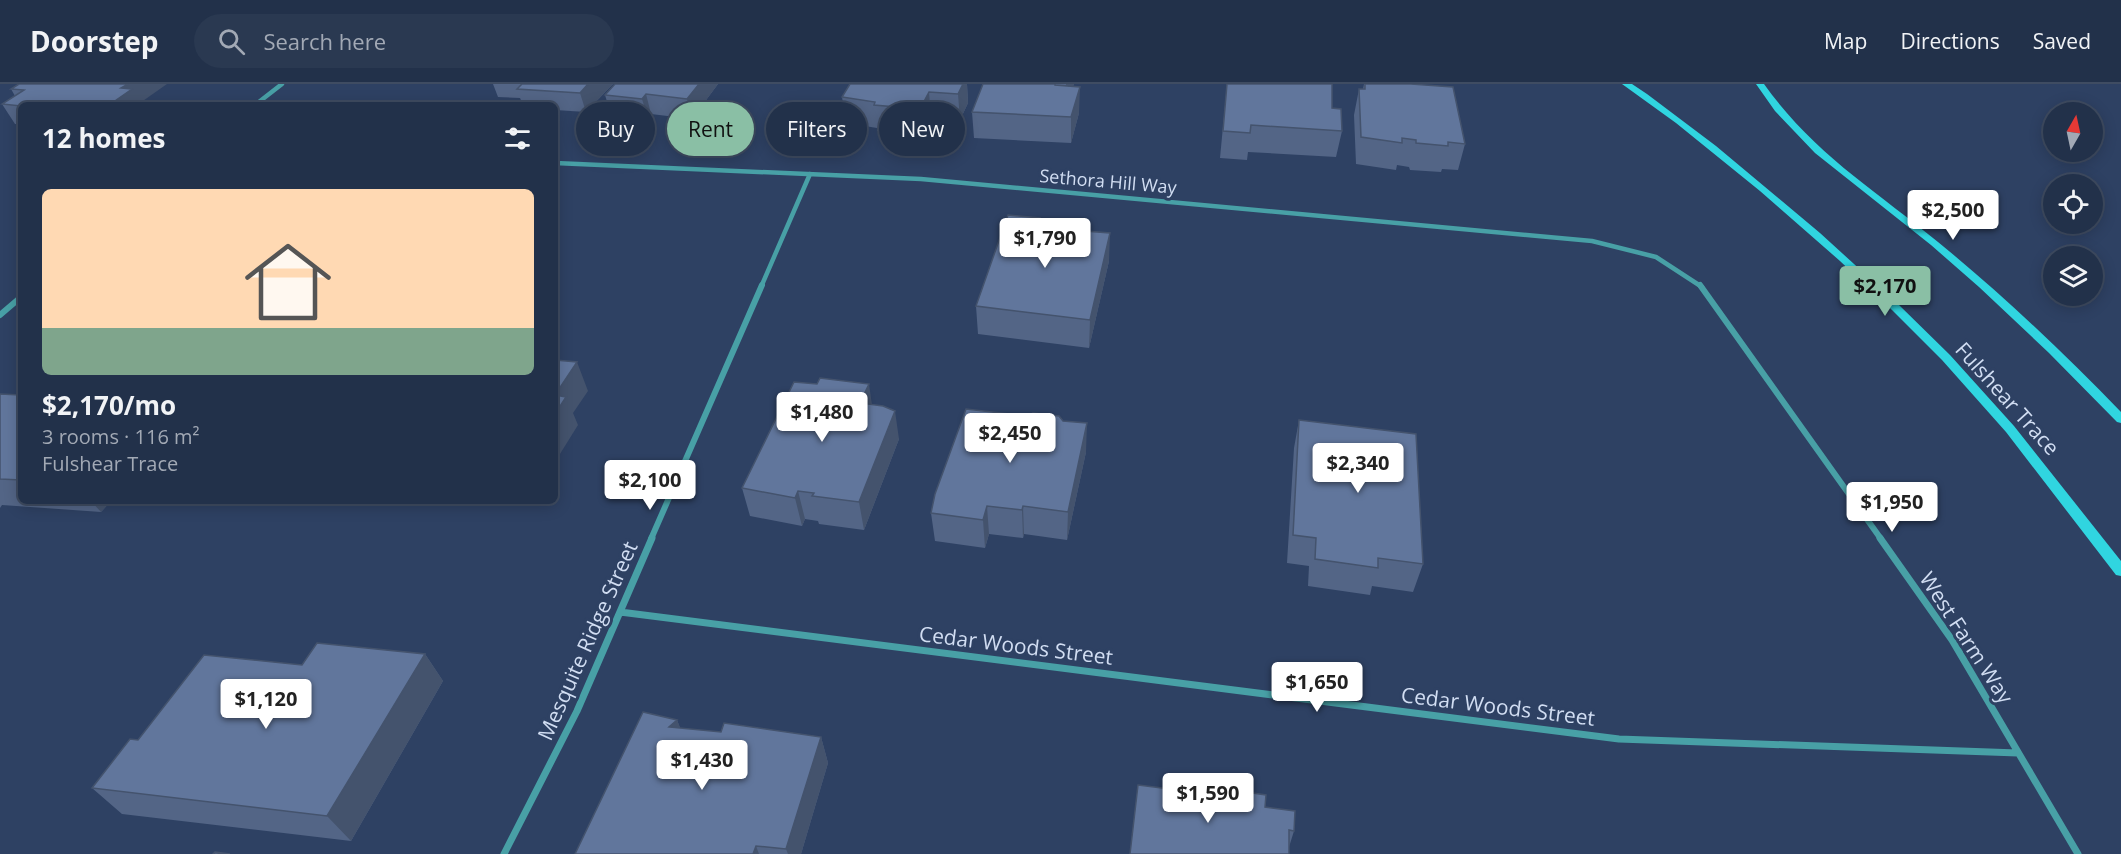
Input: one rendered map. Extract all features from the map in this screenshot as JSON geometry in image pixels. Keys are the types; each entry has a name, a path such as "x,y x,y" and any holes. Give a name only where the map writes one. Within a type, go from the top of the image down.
{"street":[{"path":"259,102 282,84"},
{"name":"Fulshear Trace","path":"1626,84 1690,128 1788,210 1886,298 1977,392 2043,469 2121,571"},
{"path":"1760,84 1777,111 1802,139 1934,243 2012,311 2082,377 2121,419"},
{"name":"Sethora Hill Way","path":"558,163 921,179 1592,241 1656,257"},
{"name":"Mesquite Ridge Street","path":"504,854 577,711 810,174"},
{"name":"West Farm Way","path":"1656,257 1704,288 1952,640 2078,854"},
{"path":"0,315 18,300"},
{"name":"Cedar Woods Street","path":"620,612 1619,739 2018,753"}],"building":[{"path":"19,84 128,84 121,88 132,89 113,102 18,102 18,106 2,104 24,90 11,89"},
{"path":"522,84 588,84 580,93 517,89"},
{"path":"615,84 699,84 687,99 646,94 642,99 605,95"},
{"path":"850,84 963,84 958,94 929,92 924,102 879,102 879,105 874,105 875,102 842,97"},
{"path":"983,84 1055,84 1080,87 1071,117 972,112"},
{"path":"1227,84 1332,84 1332,108 1341,109 1342,131 1251,125 1250,133 1223,131"},
{"path":"1365,84 1453,87 1465,144 1448,142 1448,146 1416,143 1416,140 1402,138 1402,143 1361,137 1359,89 1365,89"},
{"path":"1008,215 1040,218 1039,221 1060,223 1059,229 1110,233 1090,320 976,306"},
{"path":"558,360 577,362 558,390"},
{"path":"820,378 869,384 860,403 883,406 895,411 859,502 812,496 814,493 798,491 795,498 742,488 794,382 817,384"},
{"path":"0,394 18,395 18,480 0,479"},
{"path":"558,396 566,397 558,409"},
{"path":"966,409 1027,416 1033,413 1059,416 1063,421 1087,423 1068,512 1023,506 1022,510 987,506 983,520 931,513 935,494"},
{"path":"1299,420 1416,434 1423,564 1378,558 1378,568 1315,559 1316,538 1293,535"},
{"path":"317,643 425,654 327,816 92,788 130,739 138,740 204,655 302,665"},
{"path":"643,712 677,720 669,727 721,732 724,723 821,737 786,849 756,846 753,854 575,854"},
{"path":"1138,785 1202,793 1202,800 1217,803 1218,788 1266,795 1265,807 1295,811 1294,831 1289,830 1289,854 1130,854"}]}
